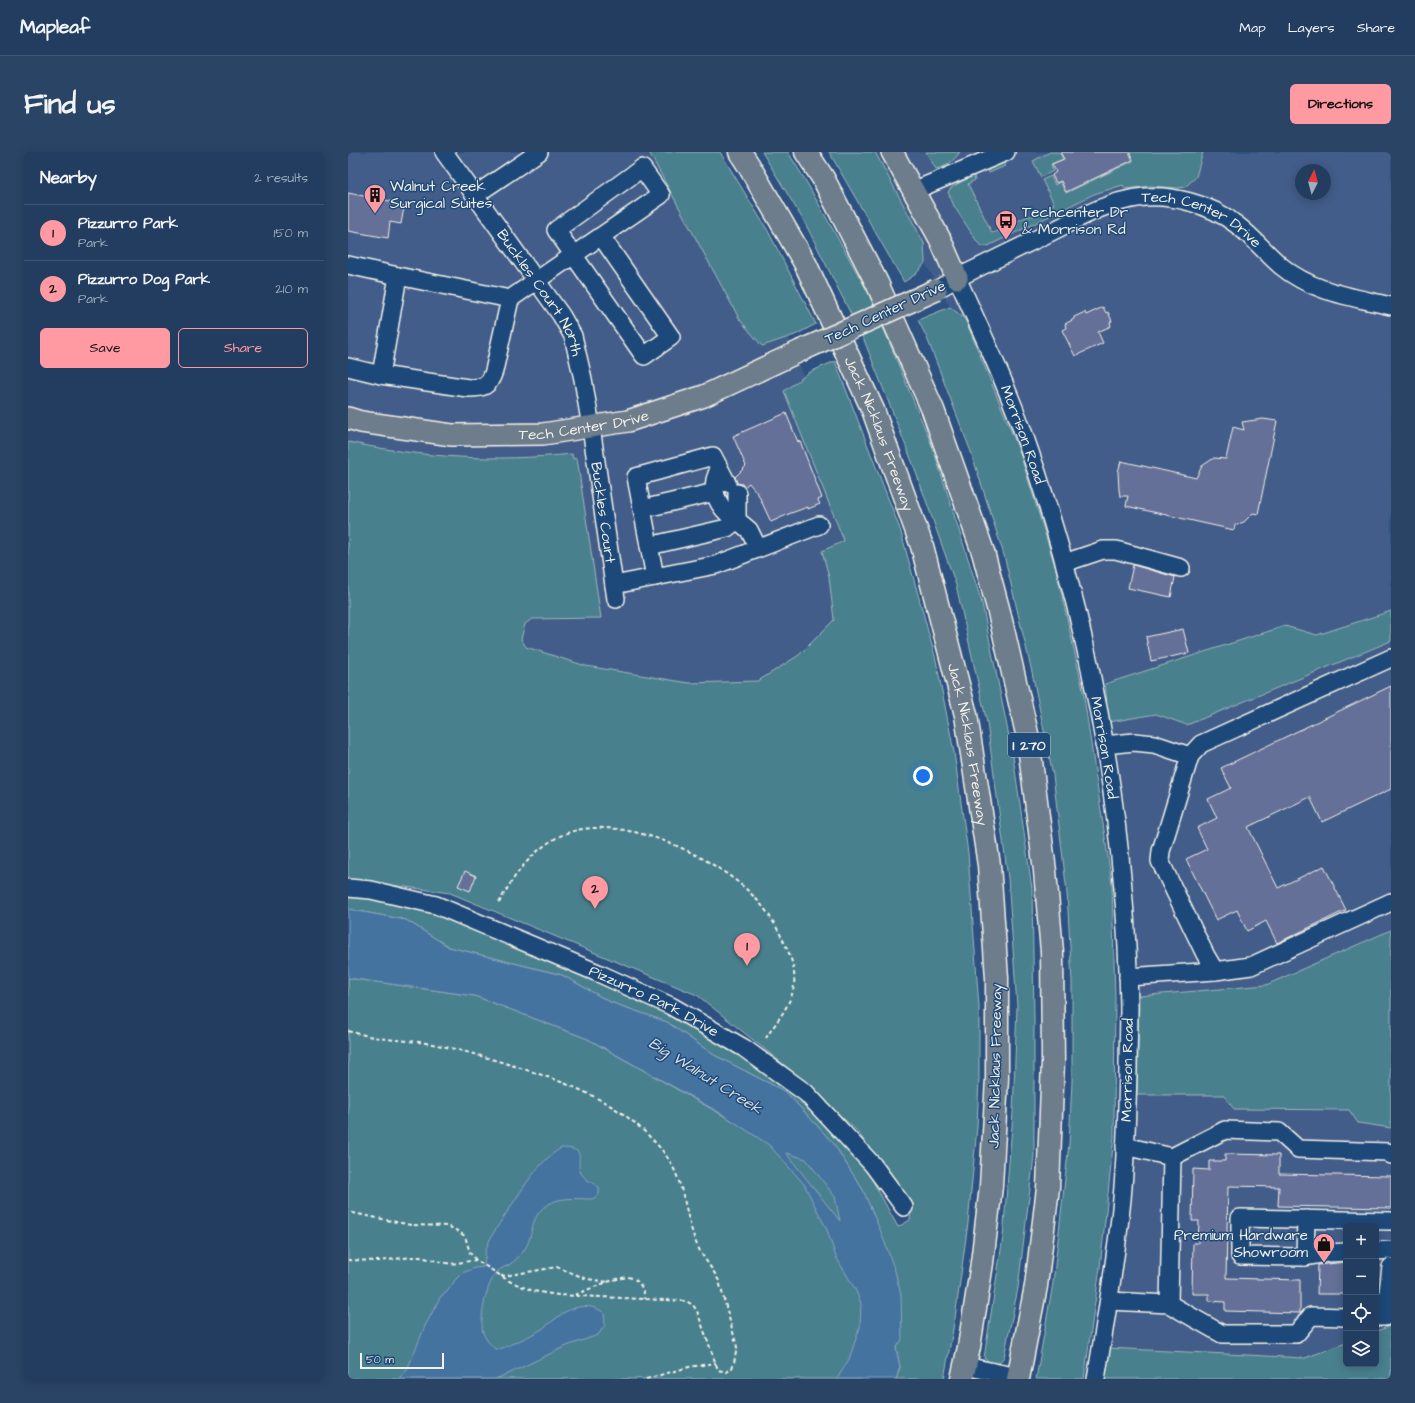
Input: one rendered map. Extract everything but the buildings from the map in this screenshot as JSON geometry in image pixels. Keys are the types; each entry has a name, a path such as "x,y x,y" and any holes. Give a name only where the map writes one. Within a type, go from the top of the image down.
{"highway":[{"name":"Jack Nicklaus Freeway","path":"740,152 805,263 873,410 922,546 966,715 989,865 997,978 998,1078 991,1186 982,1263 969,1347 963,1373"},
{"name":"I 270","path":"806,152 823,178 877,283 933,410 983,552 999,612 1028,738 1045,871 1052,952 1053,1061 1048,1188 1036,1286 1018,1378"}],"main road":[{"name":"Morrison Road","path":"892,152 940,238 957,278"},
{"name":"Tech Center Drive","path":"348,418 361,422 452,434 543,434 628,421 704,396 936,290"}],"street":[{"name":"Buckles Court North","path":"444,152 561,315 572,336 579,358 591,426"},
{"path":"475,195 539,152"},
{"path":"913,191 1006,152"},
{"path":"348,367 381,375 468,388 480,388 485,386 493,377 510,300 536,280 573,255 601,236 661,195 642,168 556,230 573,255 644,356 671,336 601,236"},
{"name":"Tech Center Drive","path":"936,290 957,278 1114,203 1137,198 1163,197 1186,200 1211,209 1236,224 1281,266 1298,278 1323,290 1391,306"},
{"path":"348,265 510,300"},
{"path":"381,375 398,276"},
{"name":"Morrison Road","path":"957,278 1001,374 1022,429 1050,514 1080,624 1096,697 1112,794 1122,878 1128,977 1128,1094 1122,1198 1109,1301 1096,1379"},
{"name":"Buckles Court","path":"591,426 614,592 654,577"},
{"path":"758,548 749,530 738,520 719,468 713,456 636,477 654,577 716,564 819,525"},
{"path":"642,509 726,489"},
{"path":"649,546 727,528 738,520"},
{"path":"1064,563 1103,550 1116,550 1181,568"},
{"path":"1215,972 1160,861 1161,851 1190,756 1201,744 1391,658"},
{"path":"1104,745 1134,742 1154,744 1190,756"},
{"name":"Pizzurro Park Drive","path":"348,888 370,890 436,905 583,966 671,1006 744,1048 806,1093 873,1165 904,1207"},
{"path":"1128,977 1215,972 1251,966 1391,902"},
{"path":"1125,1146 1172,1157 1225,1130 1279,1132 1298,1149 1388,1152 1391,1155"},
{"path":"1169,1304 1172,1157"},
{"path":"1343,1252 1305,1257 1240,1256 1240,1218 1391,1221"},
{"path":"1305,1257 1306,1219"},
{"path":"1379,1251 1391,1250"},
{"path":"1379,1317 1385,1317 1391,1267"},
{"path":"1109,1301 1169,1304 1222,1334 1296,1334 1311,1316 1343,1317"},
{"path":"963,1373 1018,1378"}],"path":[{"path":"499,903 529,858 540,848 569,832 600,827 616,828 667,842 702,859 731,877 758,901 776,928 792,958 794,975 792,995 766,1038"},
{"path":"348,1031 387,1039 432,1044 493,1059 534,1072 595,1096 629,1118 652,1139 662,1150 672,1165 686,1204 695,1241 719,1282 737,1347 734,1364 727,1372 718,1370 706,1339 702,1321 693,1305 686,1301 645,1300 546,1293 533,1290 522,1287 500,1276 476,1260 470,1253 465,1236 447,1226 411,1226 348,1212"},
{"path":"348,1260 379,1261 420,1257 451,1264 462,1264 476,1260"},
{"path":"500,1276 557,1267 587,1279 608,1282"},
{"path":"574,1295 625,1277 632,1278 643,1288 645,1300"},
{"path":"646,1379 689,1367 716,1363"}],"shaded area":[{"path":"348,152 683,152 764,275 858,513 908,751 348,642"},
{"path":"875,152 1391,152 1391,611 1317,635 1284,626 1149,671 1083,690 1056,569 965,319 950,307 925,263 924,243"},
{"path":"1391,641 1391,930 1266,985 1139,996 1126,824 1109,722 1156,714 1187,725"},
{"path":"1137,1095 1223,1095 1234,1109 1349,1110 1358,1123 1391,1128 1391,1326 1379,1330 1379,1223 1343,1223 1343,1344 1305,1358 1108,1348 1130,1187"}],"green space":[{"path":"649,152 720,152 768,231 816,324 795,335 762,346 740,320"},
{"path":"762,152 788,152 870,296 933,448 982,603 1013,756 1032,888 1034,1156 1018,1288 1004,1357 999,1363 992,1364 984,1358 1003,1237 1013,1113 1017,1006 1008,878 987,723 956,585 913,464 864,340 805,223"},
{"path":"829,152 875,152 924,243 925,263 916,274 904,282"},
{"path":"926,152 960,152 950,163 936,169"},
{"path":"1050,152 1059,152 1063,159 1051,164 1053,171 1041,177 1033,161"},
{"path":"1203,152 1196,177 1185,187 1150,186 1125,189 1123,185 1094,194 988,246 982,246 978,243 954,206 948,192 952,187 974,176 975,180 968,184 992,233 999,231 1003,232 1015,226 1015,223 1021,219 1028,216 1033,216 1054,204 1042,180 1051,176 1055,185 1060,182 1066,193 1133,161 1130,153"},
{"path":"1003,162 1005,163 1005,166 989,173 988,169"},
{"path":"950,307 965,319 1019,450 1056,569 1083,690 1112,884 1115,998 1114,1137 1100,1268 1084,1379 1036,1379 1053,1283 1069,1144 1072,1081 1072,982 1067,893 1053,775 1032,672 1004,555 971,452 927,338 918,320"},
{"path":"835,361 900,529 936,660 954,752 968,853 979,1007 977,1127 968,1223 955,1318 944,1379 896,1379 900,1367 863,1190 833,1143 786,1092 714,1055 667,1022 610,1002 562,975 449,947 406,920 348,909 348,891 408,902 676,1015 785,1084 847,1142 869,1174 898,1227 910,1220 911,1205 857,1131 798,1076 697,995 450,893 348,880 348,442 404,452 459,457 515,458 572,454 573,459 577,458 601,618 532,619 525,624 521,639 526,647 586,666 689,683 758,681 799,655 834,620 829,577 822,551 844,541 784,391 810,372"},
{"path":"1391,611 1391,641 1187,725 1156,714 1109,722 1105,684 1285,626 1317,635"},
{"path":"1391,930 1391,1128 1358,1123 1349,1110 1234,1109 1223,1095 1137,1095 1139,996 1266,985"},
{"path":"348,978 475,996 588,1039 733,1121 807,1155 842,1196 865,1313 862,1379 348,1379"},
{"path":"1391,1326 1391,1379 1104,1379 1108,1348 1305,1358 1343,1344 1343,1367 1379,1367 1379,1330"}],"water":[{"name":"Big Walnut Creek","path":"348,909 406,920 449,947 562,975 610,1002 667,1022 714,1055 786,1092 833,1143 863,1190 881,1232 895,1271 901,1295 902,1340 896,1348 900,1367 896,1379 837,1379 849,1359 860,1327 861,1303 855,1289 836,1257 827,1230 804,1184 769,1145 722,1114 588,1039 475,996 348,978","holes":["786,1153 806,1159 835,1197 840,1221"]},
{"path":"561,1148 575,1150 578,1152 579,1168 581,1173 599,1187 599,1194 592,1199 558,1200 552,1202 541,1210 534,1221 530,1238 524,1250 513,1262 498,1271 490,1283 483,1309 483,1332 486,1339 495,1349 500,1349 537,1332 570,1310 587,1306 593,1307 604,1313 605,1325 598,1335 564,1347 495,1379 399,1379 407,1370 425,1326 441,1296 446,1293 462,1273 475,1268 483,1267 486,1249 500,1223 538,1168 545,1160"}],"place":[{"name":"Walnut Creek Surgical Suites","path":"375,214"},
{"name":"Techcenter Dr & Morrison Rd","path":"1006,240"},
{"name":"Pizzurro Dog Park","path":"595,909"},
{"name":"Pizzurro Park","path":"747,966"},
{"name":"Premium Hardware Showroom","path":"1324,1264"}]}
